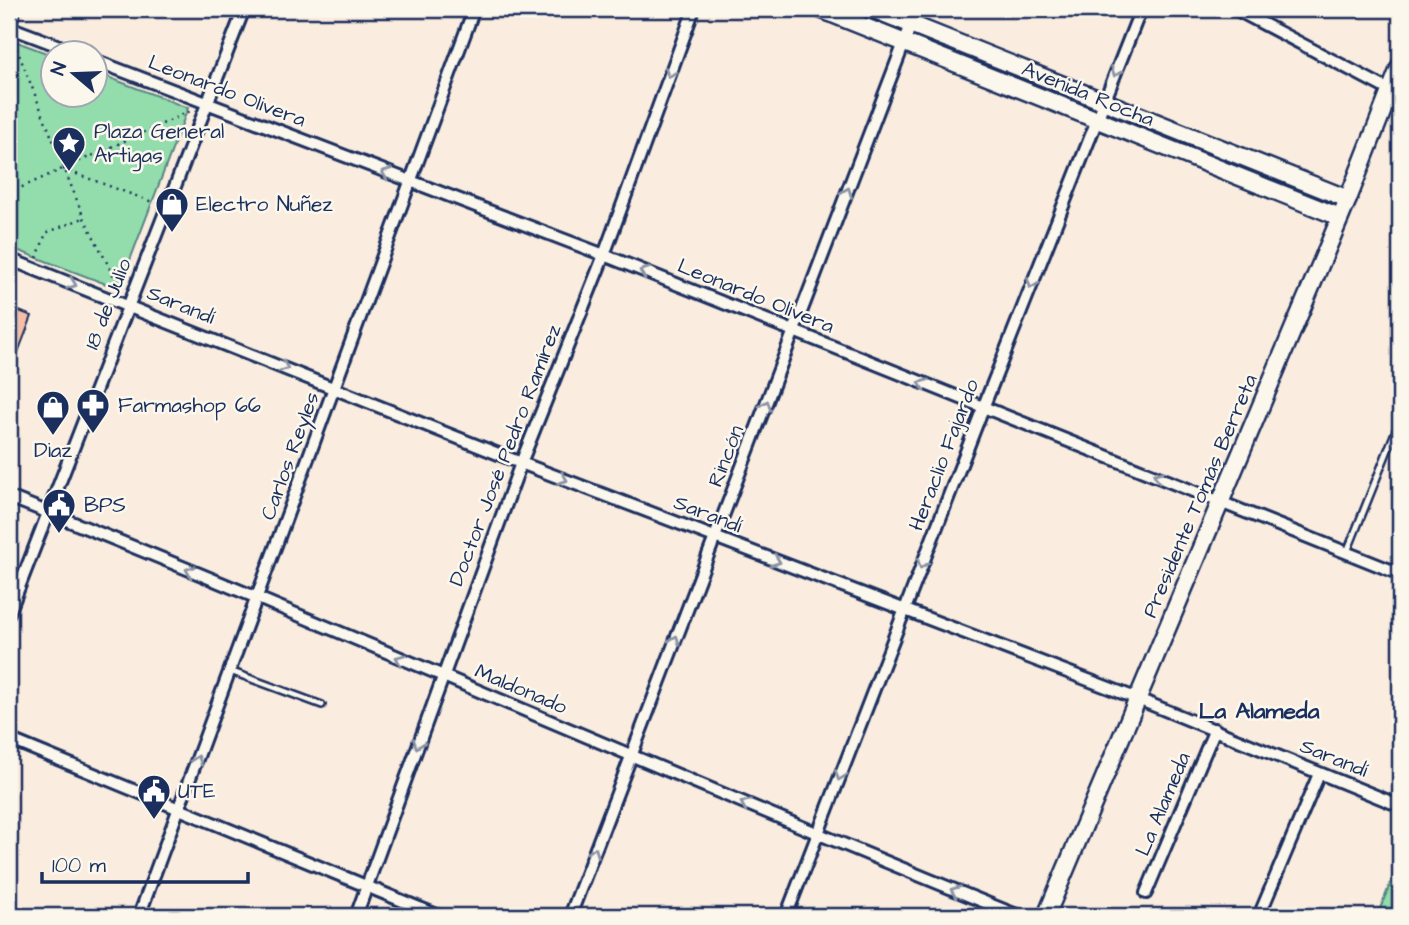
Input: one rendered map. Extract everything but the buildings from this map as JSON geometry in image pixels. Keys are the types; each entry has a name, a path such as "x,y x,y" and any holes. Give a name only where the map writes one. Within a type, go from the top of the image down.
{"street":[{"path":"15,9 9,26 39,38"},
{"name":"18 de Julio","path":"9,613 244,9"},
{"name":"Carlos Reyles","path":"139,916 474,9"},
{"name":"Doctor José Pedro Ramírez","path":"356,916 521,463 604,256 694,9"},
{"name":"Avenida Rocha","path":"820,9 1340,217"},
{"name":"Avenida Rocha","path":"873,9 914,16 1104,102 1348,199"},
{"name":"Heraclio Fajardo","path":"786,916 1141,9"},
{"path":"1235,9 1395,85"},
{"name":"Rincón","path":"570,916 914,16"},
{"name":"Leonardo Olivera","path":"108,65 604,256 1400,574"},
{"name":"Presidente Tomás Berreta","path":"1046,916 1348,199 1395,85 1400,66"},
{"name":"Sarandí","path":"9,259 521,463 1215,729 1393,803"},
{"name":"Maldonado","path":"9,497 817,835 1018,916"},
{"name":"La Alameda","path":"1146,893 1215,729"},
{"path":"9,739 439,916"},
{"path":"1259,916 1319,774"}],"lane":[{"path":"1347,552 1400,420"},
{"path":"230,671 322,705"}],"path":[{"path":"14,41 84,218 129,305"},
{"path":"9,193 207,104"},
{"path":"63,169 166,207"},
{"path":"37,258 46,233 84,218"}],"green space":[{"path":"9,39 38,50 38,108 108,108 108,77 188,108 119,289 9,247"},
{"path":"1400,860 1400,916 1377,916"}],"place":[{"name":"Plaza General Artigas","path":"69,173"},
{"name":"Electro Nuñez","path":"172,234"},
{"name":"Farmashop 66","path":"93,435"},
{"name":"Diaz","path":"53,437"},
{"name":"BPS","path":"59,535"},
{"name":"UTE","path":"154,821"}],"district":[{"name":"La Alameda","path":"1259,711"}]}
